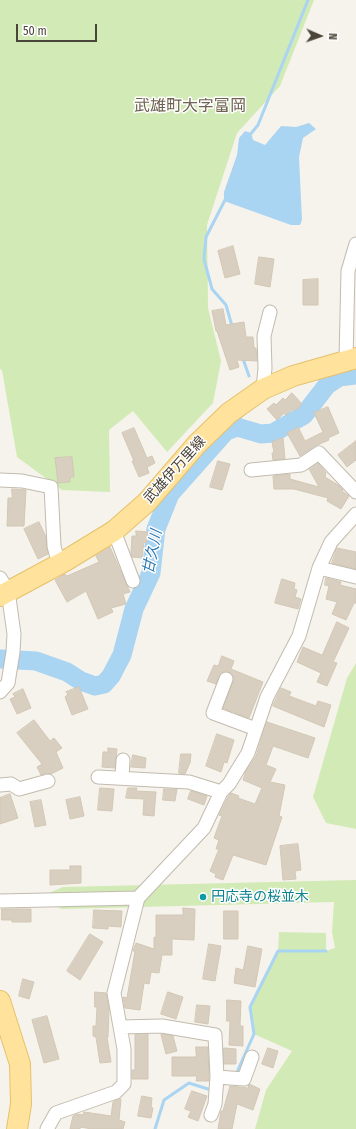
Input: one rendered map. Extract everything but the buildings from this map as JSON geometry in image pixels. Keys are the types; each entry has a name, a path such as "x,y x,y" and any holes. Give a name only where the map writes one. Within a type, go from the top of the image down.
{"main road":[{"name":"武雄伊万里線","path":"3,588 65,561 114,531 148,502 196,444 229,413 263,388 293,376 351,359"},
{"path":"0,1001 20,1064 22,1104 17,1129"}],"street":[{"path":"351,359 348,271 356,244"},
{"path":"263,388 265,368 264,336 270,312"},
{"path":"251,470 301,465 319,453 356,492"},
{"path":"0,480 22,481 51,487 54,546 56,554 65,561"},
{"path":"47,1129 56,1113 116,1092 124,1084 124,1049 114,993 138,898 204,828 221,792 229,784 248,753 267,697 299,636 319,568 331,542 356,514"},
{"path":"114,531 133,582"},
{"path":"319,568 356,577"},
{"path":"0,692 8,683 14,634 3,588"},
{"path":"226,679 213,712 256,730"},
{"path":"122,778 123,760"},
{"path":"98,777 189,782 221,792"},
{"path":"0,785 11,784 19,789 48,781"},
{"path":"0,901 138,898"},
{"path":"121,1027 162,1026 214,1035 217,1077 215,1104 211,1115"},
{"path":"217,1077 244,1079 252,1057"}],"green space":[{"path":"0,0 314,0 280,86 237,133 207,225 208,308 221,361 213,403 167,452 133,411 109,430 110,492 62,490 17,457 2,370 0,369"},
{"path":"356,663 356,829 326,823 313,797 347,678"},
{"path":"356,880 356,1129 255,1129 266,1090 292,1051 254,1034 250,1007 278,951 279,932 326,933 326,951 335,948 332,932 334,902 62,909 49,904 49,893 63,887"}],"water":[{"path":"309,123 316,129 303,138 299,157 302,220 300,225 291,225 224,201 224,192 237,155 239,138 245,131 251,133 253,140 265,145 281,126 296,127"}],"waterway":[{"path":"249,136 258,125 308,0"},
{"path":"226,198 206,237 204,259 212,289 226,305 232,326"},
{"path":"242,356 249,376"},
{"name":"甘久川","path":"0,659 36,661 67,672 81,681 95,686 104,684 111,676 122,655 134,609 151,573 156,529 170,494 226,431 237,427 261,434 273,433 304,415 327,385 339,377 356,375"},
{"path":"226,431 245,413"},
{"path":"237,1072 254,1034 250,1007 278,951 326,951"},
{"path":"155,1129 164,1100 189,1083 208,1089"}],"place":[{"name":"円応寺の桜並木","path":"203,897"}],"district":[{"name":"武雄町大字富岡","path":"190,107"}]}
